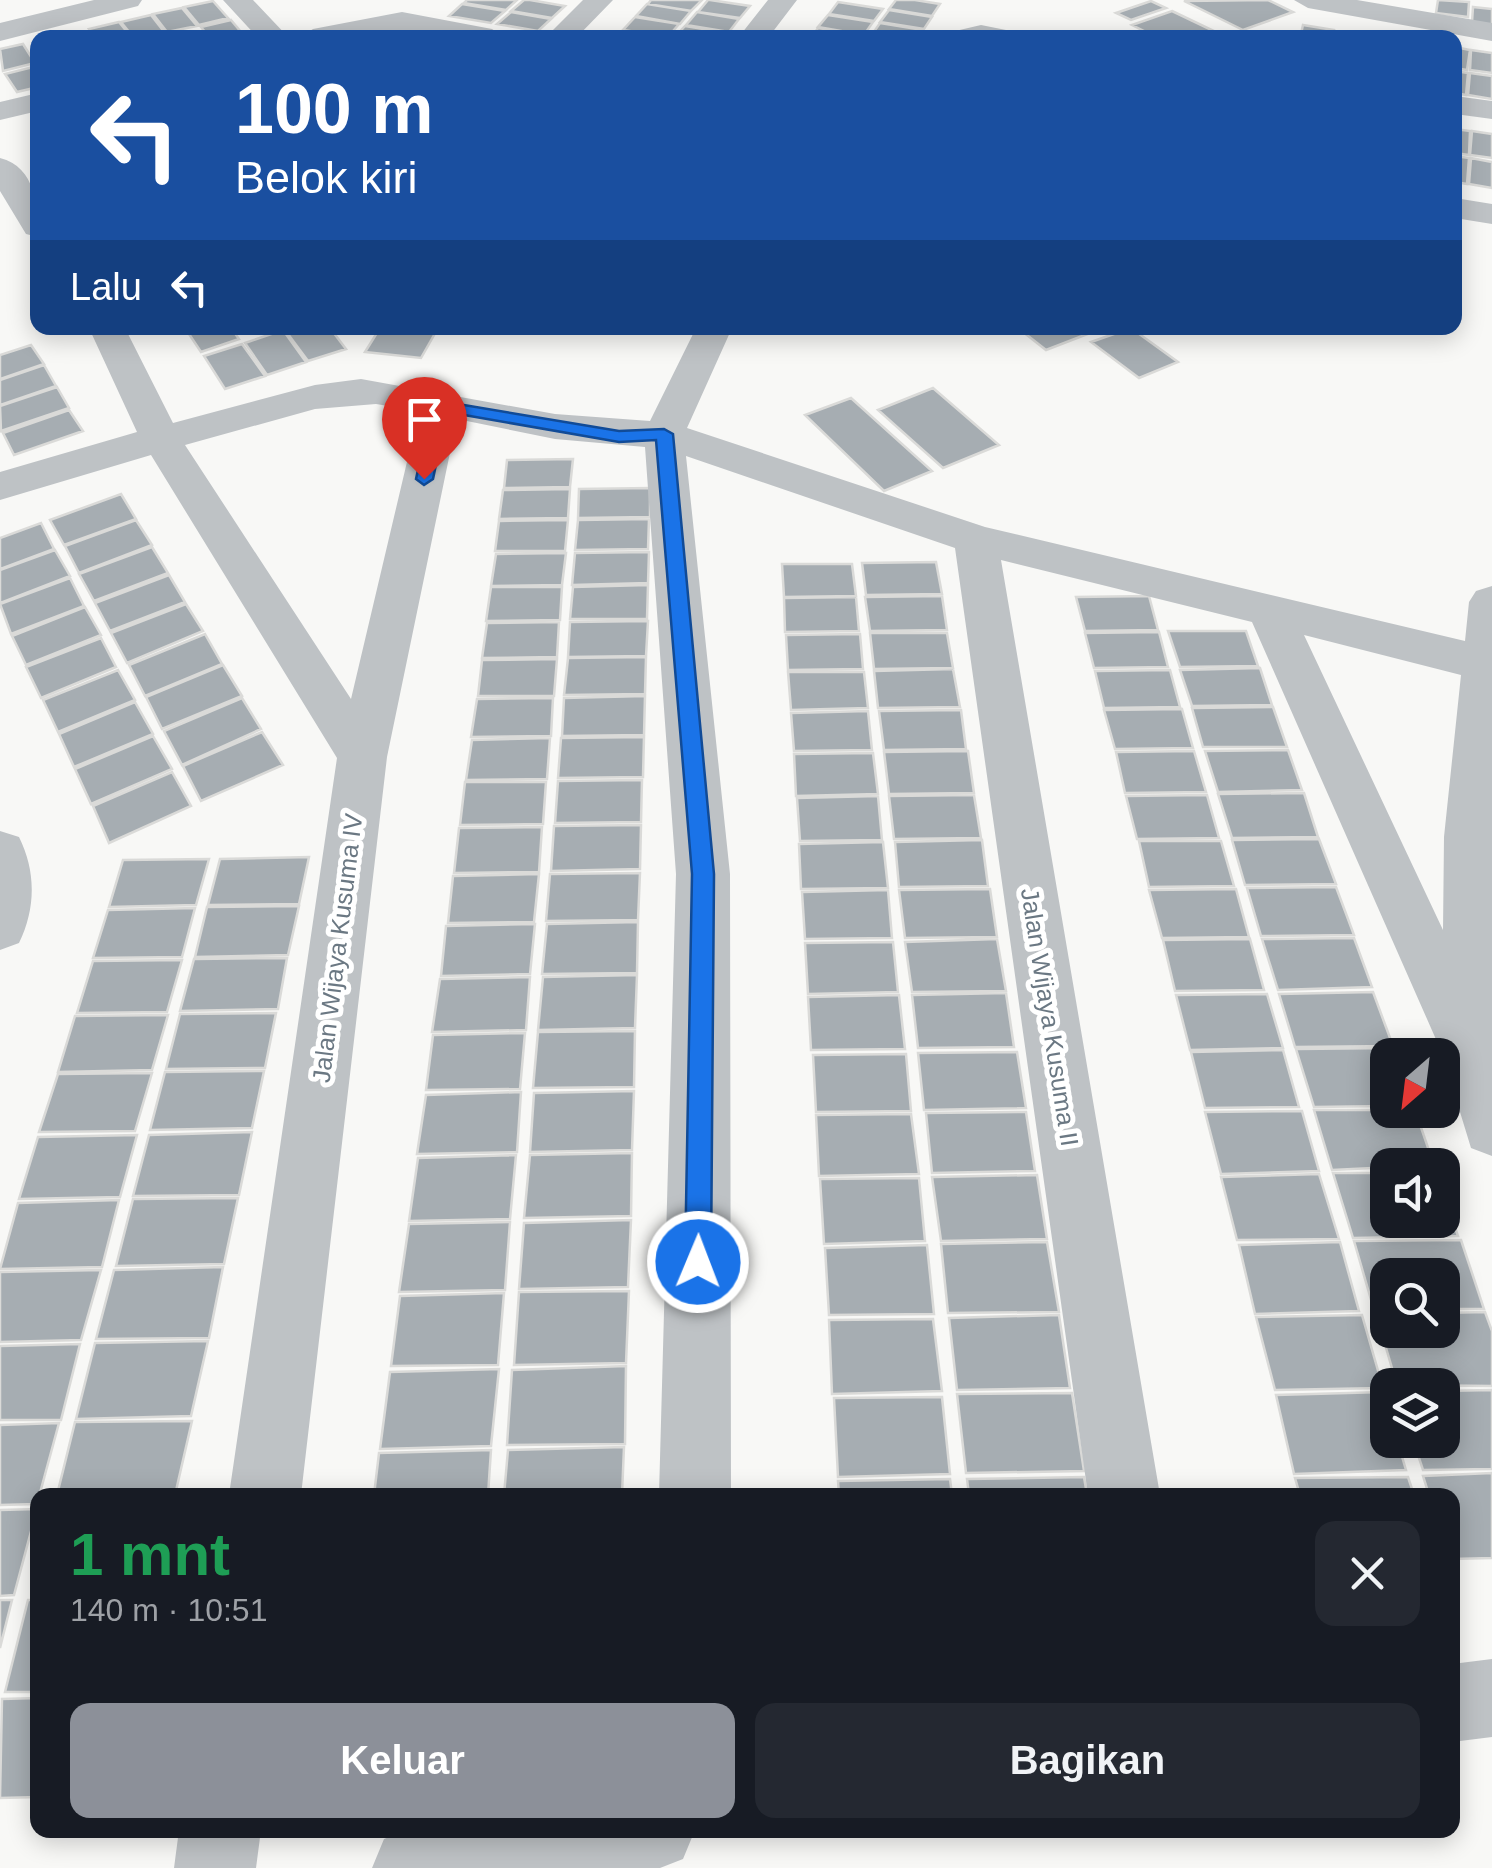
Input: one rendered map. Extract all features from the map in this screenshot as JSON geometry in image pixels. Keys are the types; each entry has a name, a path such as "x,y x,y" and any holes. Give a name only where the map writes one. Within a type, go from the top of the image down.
{"street":[{"path":"0,32 31,11 128,0"},
{"path":"237,0 268,30"},
{"path":"567,30 599,0"},
{"path":"759,30 783,0"},
{"path":"1308,0 1492,32"},
{"path":"341,30 409,11 467,30"},
{"path":"0,112 30,104"},
{"path":"1462,106 1492,110"},
{"path":"0,168 30,223"},
{"path":"1462,209 1492,214"},
{"path":"110,335 160,438 362,757"},
{"path":"695,1488 703,874 664,434 711,335"},
{"path":"0,486 160,438 352,391 389,394 619,436 664,434 976,539 1489,664"},
{"name":"Jalan Wijaya Kusuma IV","path":"266,1488 362,757 440,406"},
{"name":"Jalan Wijaya Kusuma II","path":"976,539 1123,1488"},
{"path":"1470,1053 1470,838 1492,602"},
{"path":"1268,608 1470,1053 1492,1128"},
{"path":"0,852 7,883 0,927"},
{"path":"1460,1702 1492,1698"},
{"path":"215,1868 219,1838"},
{"path":"414,1868 603,1838"}],"building":[{"path":"517,0 506,10 464,3"},
{"path":"524,0 565,6 552,18 511,11"},
{"path":"651,0 702,0 691,11 648,4"},
{"path":"708,0 750,6 740,18 698,12"},
{"path":"896,0 940,4 932,16 889,9"},
{"path":"1268,0 1293,12 1243,30 1184,1"},
{"path":"1438,0 1469,2 1468,17 1436,13"},
{"path":"213,1 228,18 199,25 184,7"},
{"path":"1151,1 1166,8 1131,20 1116,13"},
{"path":"838,2 883,9 874,21 829,14"},
{"path":"462,4 505,11 491,23 449,16"},
{"path":"647,4 691,11 680,24 636,16"},
{"path":"1473,7 1492,9 1492,25 1472,22"},
{"path":"182,8 197,26 165,30 153,14"},
{"path":"889,10 932,17 924,29 880,22"},
{"path":"1172,11 1212,30 1142,30 1132,25"},
{"path":"511,12 551,19 539,30 497,24"},
{"path":"697,12 739,19 731,30 686,25"},
{"path":"151,15 163,30 128,30 121,22"},
{"path":"828,15 873,22 867,30 818,27"},
{"path":"635,17 679,24 674,30 623,30"},
{"path":"231,20 239,30 203,30 201,27"},
{"path":"119,22 126,30 90,30"},
{"path":"880,23 923,30 875,30"},
{"path":"1303,25 1334,30 1302,30"},
{"path":"23,44 30,64 3,71 0,49"},
{"path":"1462,48 1470,50 1467,70 1462,69"},
{"path":"1471,50 1492,53 1492,73 1470,70"},
{"path":"30,68 30,89 17,92 5,74"},
{"path":"1462,72 1468,73 1466,95 1462,94"},
{"path":"1470,73 1492,76 1492,99 1468,95"},
{"path":"1462,130 1470,131 1469,155 1462,154"},
{"path":"1472,131 1492,134 1492,158 1470,155"},
{"path":"1462,157 1469,158 1467,184 1462,183"},
{"path":"1471,158 1492,162 1492,188 1469,184"},
{"path":"190,335 236,335 239,339 201,352"},
{"path":"268,335 287,335 306,362 267,375 245,343"},
{"path":"289,335 335,335 346,349 308,361"},
{"path":"376,335 434,335 421,358 365,352"},
{"path":"1027,335 1085,335 1046,350"},
{"path":"1111,335 1141,335 1178,362 1139,378 1091,342"},
{"path":"242,344 265,376 225,389 204,356"},
{"path":"31,345 44,364 0,379 0,355"},
{"path":"44,365 56,386 0,405 0,380"},
{"path":"57,387 69,408 1,431 0,406"},
{"path":"933,388 999,445 943,468 878,410"},
{"path":"851,398 932,471 884,491 805,415"},
{"path":"69,410 83,431 14,455 3,433"},
{"path":"573,459 570,487 504,488 507,460"},
{"path":"650,488 650,517 578,518 579,489"},
{"path":"570,489 568,518 499,519 503,490"},
{"path":"121,494 136,519 64,545 50,520"},
{"path":"649,519 648,549 575,550 578,520"},
{"path":"136,520 152,545 79,573 65,546"},
{"path":"568,520 565,551 495,551 499,521"},
{"path":"41,523 54,549 0,569 0,538"},
{"path":"152,547 168,573 94,601 79,574"},
{"path":"55,550 70,576 0,603 0,570"},
{"path":"649,552 648,583 572,585 575,553"},
{"path":"566,553 562,585 491,586 496,554"},
{"path":"936,562 942,594 866,595 862,563"},
{"path":"782,564 852,564 856,596 784,597"},
{"path":"169,575 185,602 110,631 95,603"},
{"path":"70,578 84,606 11,634 0,604"},
{"path":"648,585 647,619 570,619 573,587"},
{"path":"491,587 562,587 560,620 486,621"},
{"path":"942,596 947,630 870,631 865,597"},
{"path":"1149,596 1158,630 1085,631 1076,597"},
{"path":"856,597 859,631 785,632 784,598"},
{"path":"186,604 203,631 127,663 111,633"},
{"path":"85,607 101,635 26,665 12,636"},
{"path":"648,621 646,656 568,657 570,622"},
{"path":"559,622 557,657 482,658 487,623"},
{"path":"1168,631 1246,631 1258,666 1180,667"},
{"path":"1159,632 1168,667 1094,668 1085,633"},
{"path":"870,633 947,633 953,668 874,669"},
{"path":"205,634 222,664 145,696 129,665"},
{"path":"860,634 863,669 788,670 786,635"},
{"path":"101,638 116,667 41,698 26,667"},
{"path":"646,657 645,694 564,695 568,658"},
{"path":"557,659 554,696 478,696 482,660"},
{"path":"223,665 242,696 162,729 146,697"},
{"path":"1260,668 1272,705 1192,706 1180,670"},
{"path":"953,669 960,707 878,708 874,671"},
{"path":"118,670 135,700 58,732 43,700"},
{"path":"1170,670 1180,707 1104,708 1095,671"},
{"path":"788,672 864,672 868,708 791,710"},
{"path":"645,696 644,735 562,736 564,698"},
{"path":"242,698 261,729 182,765 164,731"},
{"path":"553,698 551,736 471,737 477,699"},
{"path":"135,702 153,734 74,767 59,734"},
{"path":"1273,707 1287,747 1203,747 1192,708"},
{"path":"1182,709 1193,748 1115,749 1104,710"},
{"path":"961,710 966,749 884,750 879,711"},
{"path":"868,711 872,750 794,751 791,713"},
{"path":"262,732 283,765 201,801 183,766"},
{"path":"153,736 172,769 91,804 75,769"},
{"path":"644,737 643,777 558,778 561,738"},
{"path":"550,738 547,779 466,780 472,740"},
{"path":"1288,750 1302,790 1218,792 1205,751"},
{"path":"968,751 974,793 889,794 884,752"},
{"path":"1194,751 1206,792 1125,793 1116,752"},
{"path":"873,753 878,794 796,796 794,754"},
{"path":"172,772 191,806 109,843 93,806"},
{"path":"642,780 641,822 555,823 558,781"},
{"path":"465,782 546,782 543,824 460,825"},
{"path":"1304,793 1318,837 1232,838 1218,794"},
{"path":"974,795 981,838 894,839 889,796"},
{"path":"1207,795 1219,838 1137,839 1126,796"},
{"path":"878,796 882,840 800,841 797,798"},
{"path":"641,825 640,869 551,871 554,826"},
{"path":"542,827 539,872 454,873 459,828"},
{"path":"1319,839 1336,884 1245,885 1232,840"},
{"path":"982,840 988,886 899,887 895,842"},
{"path":"1139,841 1221,841 1234,886 1149,887"},
{"path":"883,842 888,888 801,889 799,844"},
{"path":"309,857 299,904 208,905 220,859"},
{"path":"209,859 196,905 109,907 123,860"},
{"path":"640,873 638,920 546,921 550,874"},
{"path":"539,874 534,922 448,923 453,876"},
{"path":"1336,887 1354,935 1261,936 1247,888"},
{"path":"990,889 997,937 905,938 899,890"},
{"path":"1236,889 1249,937 1162,938 1149,890"},
{"path":"888,890 892,938 805,939 802,892"},
{"path":"299,906 288,955 195,957 207,907"},
{"path":"195,908 182,957 93,958 108,910"},
{"path":"638,922 637,973 542,974 547,924"},
{"path":"535,924 530,974 441,976 446,926"},
{"path":"1354,938 1372,987 1278,990 1262,939"},
{"path":"997,939 1006,991 912,992 905,942"},
{"path":"1250,939 1264,990 1175,991 1163,940"},
{"path":"893,942 898,992 808,994 805,943"},
{"path":"287,958 278,1009 180,1011 194,959"},
{"path":"182,960 167,1012 77,1013 93,961"},
{"path":"637,975 635,1028 538,1030 543,977"},
{"path":"530,977 526,1030 432,1032 440,979"},
{"path":"1373,992 1390,1038 1370,1038 1370,1046 1295,1047 1279,994"},
{"path":"1006,993 1014,1047 918,1048 912,995"},
{"path":"1267,994 1283,1048 1190,1050 1176,995"},
{"path":"899,995 905,1049 811,1050 808,997"},
{"path":"276,1013 265,1068 166,1069 180,1014"},
{"path":"168,1015 152,1070 58,1072 75,1016"},
{"path":"635,1031 634,1087 533,1088 538,1032"},
{"path":"525,1033 520,1089 426,1090 433,1035"},
{"path":"1370,1048 1370,1106 1314,1107 1296,1049"},
{"path":"1283,1050 1299,1107 1205,1108 1191,1052"},
{"path":"1017,1052 1026,1108 924,1110 918,1053"},
{"path":"906,1054 911,1111 816,1112 813,1055"},
{"path":"264,1071 252,1128 150,1130 165,1072"},
{"path":"152,1073 135,1131 39,1132 58,1074"},
{"path":"634,1091 632,1150 530,1152 534,1093"},
{"path":"521,1092 517,1152 417,1154 426,1095"},
{"path":"1314,1110 1370,1110 1370,1128 1421,1128 1428,1148 1370,1148 1370,1168 1332,1170"},
{"path":"1302,1111 1319,1171 1221,1174 1205,1112"},
{"path":"1026,1112 1035,1171 932,1173 926,1113"},
{"path":"911,1114 919,1174 819,1176 816,1115"},
{"path":"252,1132 239,1195 133,1196 149,1135"},
{"path":"137,1135 120,1197 19,1199 38,1137"},
{"path":"632,1153 631,1216 524,1218 530,1155"},
{"path":"516,1155 510,1219 409,1221 418,1158"},
{"path":"1333,1173 1370,1173 1370,1238 1353,1238"},
{"path":"1319,1174 1339,1239 1237,1240 1221,1177"},
{"path":"1037,1175 1047,1239 941,1241 932,1177"},
{"path":"919,1178 925,1241 824,1244 820,1179"},
{"path":"238,1198 224,1264 116,1266 133,1199"},
{"path":"119,1200 102,1267 0,1269 18,1203"},
{"path":"631,1220 628,1287 519,1289 524,1223"},
{"path":"510,1222 505,1290 399,1292 409,1224"},
{"path":"1461,1240 1484,1309 1460,1309 1460,1258 1370,1258 1370,1296 1354,1241"},
{"path":"1047,1242 1059,1312 948,1313 941,1244"},
{"path":"1340,1242 1359,1311 1255,1314 1239,1245"},
{"path":"927,1245 934,1314 829,1315 825,1248"},
{"path":"223,1267 209,1338 96,1339 114,1270"},
{"path":"101,1270 81,1340 0,1342 0,1272"},
{"path":"629,1291 626,1363 514,1365 519,1292"},
{"path":"504,1293 498,1365 391,1366 400,1296"},
{"path":"1485,1312 1492,1331 1492,1386 1460,1386 1460,1368 1392,1368 1386,1348 1460,1348 1460,1313"},
{"path":"1059,1315 1070,1388 957,1390 949,1318"},
{"path":"1362,1315 1377,1368 1370,1368 1370,1388 1275,1390 1256,1317"},
{"path":"933,1319 942,1391 832,1394 829,1320"},
{"path":"208,1341 191,1416 76,1419 95,1343"},
{"path":"80,1344 61,1420 0,1420 0,1346"},
{"path":"626,1366 625,1444 507,1445 512,1370"},
{"path":"499,1369 491,1446 380,1449 390,1372"},
{"path":"1492,1390 1492,1469 1423,1470 1419,1458 1460,1458 1460,1391"},
{"path":"1370,1392 1370,1458 1402,1458 1406,1470 1294,1474 1276,1395"},
{"path":"1072,1393 1084,1471 966,1473 957,1394"},
{"path":"942,1397 950,1474 838,1477 834,1398"},
{"path":"192,1421 177,1488 59,1488 75,1422"},
{"path":"59,1423 41,1488 30,1488 30,1504 0,1505 0,1425"},
{"path":"624,1447 622,1488 505,1488 508,1450"},
{"path":"491,1450 488,1488 375,1488 379,1453"},
{"path":"1492,1473 1492,1558 1460,1559 1460,1488 1427,1488 1423,1476"},
{"path":"1084,1477 1086,1488 968,1488 967,1479"},
{"path":"1408,1477 1412,1488 1298,1488 1295,1478"},
{"path":"950,1479 951,1488 838,1488 838,1481"},
{"path":"30,1509 30,1535 14,1595 0,1596 0,1510"},
{"path":"0,1600 12,1600 0,1648"},
{"path":"28,1600 30,1600 30,1692 5,1692"},
{"path":"30,1698 30,1797 0,1798 2,1699"}],"route":[{"path":"424,479 440,406 619,436 664,434 703,874 698,1262"}]}
